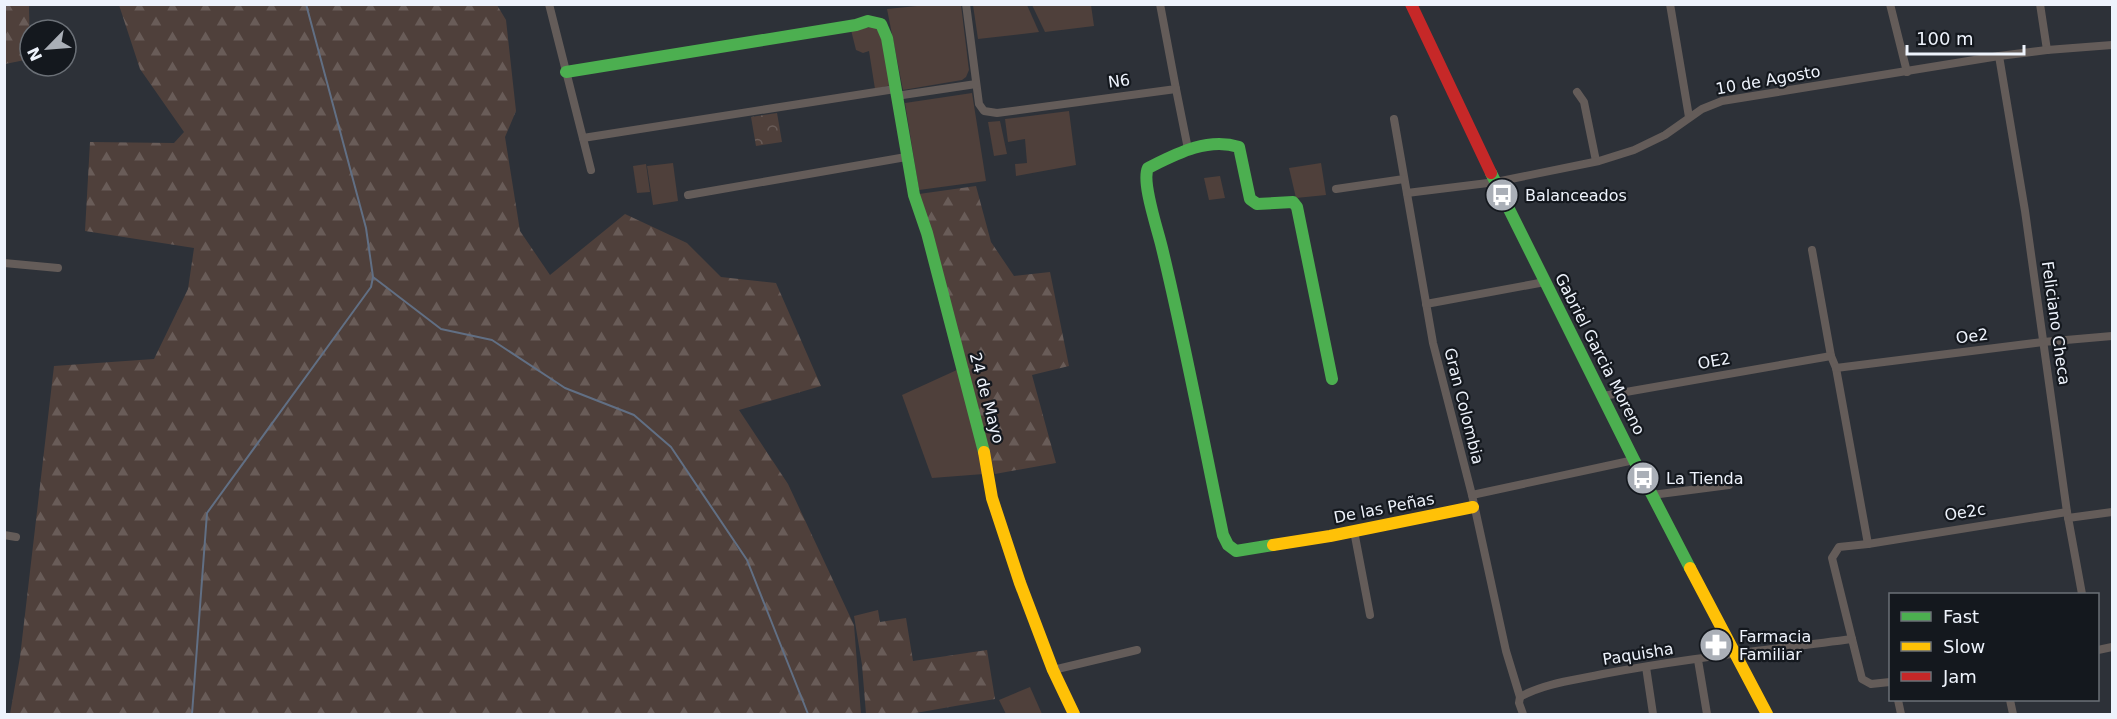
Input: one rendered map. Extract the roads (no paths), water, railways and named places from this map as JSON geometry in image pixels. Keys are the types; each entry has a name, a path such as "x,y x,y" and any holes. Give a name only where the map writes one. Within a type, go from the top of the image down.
{"street":[{"path":"549,4 591,170"},
{"path":"584,138 895,89 976,84 966,4"},
{"path":"1160,4 1188,149 1213,143 1232,144 1239,147 1250,199 1257,204 1288,201 1293,202 1297,207 1332,379"},
{"name":"Gabriel Garcia Moreno","path":"1411,4 1496,182 1634,460 1767,714"},
{"path":"1670,4 1689,117"},
{"path":"1890,4 1906,72"},
{"path":"2040,4 2047,50"},
{"name":"24 de Mayo","path":"566,72 856,25 868,21 881,24 886,33 914,195 927,233 987,462 992,498 1020,583 1053,670 1074,714"},
{"name":"10 de Agosto","path":"1407,193 1496,182 1596,161 1634,150 1665,135 1711,104 1722,101 2047,50 2112,45"},
{"name":"Feliciano Checa","path":"1999,57 2023,200 2068,515 2082,593"},
{"name":"N6","path":"976,84 982,109 987,112 1176,89"},
{"path":"1577,92 1584,102 1596,161"},
{"name":"Gran Colombia","path":"1394,119 1433,343 1506,651 1520,697"},
{"name":"De las Peñas","path":"1188,149 1148,168 1145,174 1171,285 1223,535 1226,544 1236,551 1354,531 1634,460"},
{"path":"688,195 906,157"},
{"path":"1336,189 1404,179"},
{"path":"1812,250 1868,544"},
{"path":"4,263 58,268"},
{"path":"1426,304 1545,282"},
{"name":"Oe2","path":"1836,368 2043,342 2112,336"},
{"name":"OE2","path":"1603,396 1831,356"},
{"path":"1652,495 1729,485"},
{"name":"Oe2c","path":"1852,639 1832,558 1839,547 2068,515 2112,512"},
{"path":"1354,531 1370,615"},
{"path":"4,535 16,537"},
{"path":"1852,639 1862,679 1871,684 1889,682"},
{"name":"Paquisha","path":"1520,697 1528,692 1565,682 1646,667 1852,639"},
{"path":"1053,670 1137,650"},
{"path":"1698,660 1707,714"},
{"path":"1646,667 1653,714"},
{"path":"1520,697 1522,714"}],"waterway":[{"path":"192,714 207,513 371,287 373,277 366,228 306,4"},
{"path":"373,277 441,329 492,340 565,388 634,415 671,447 747,560 808,714"}],"place":[{"name":"Balanceados","path":"1502,195"},
{"name":"La Tienda","path":"1643,478"},
{"name":"Farmacia Familiar","path":"1716,645"}]}
